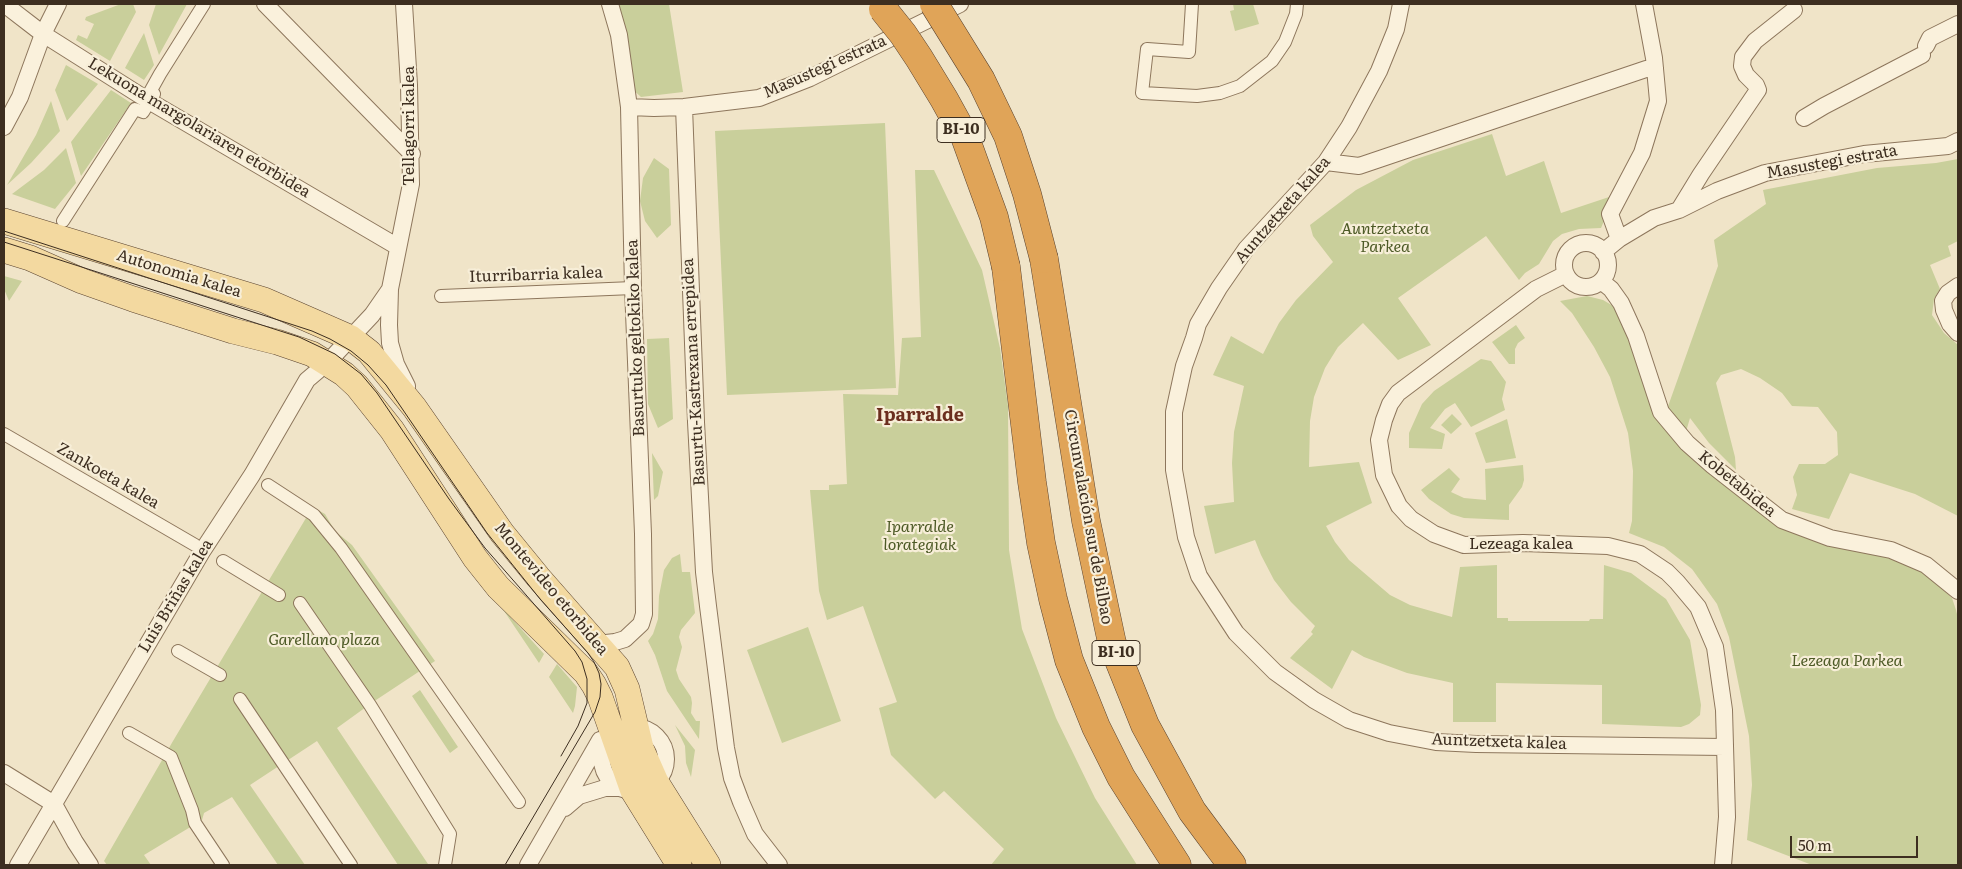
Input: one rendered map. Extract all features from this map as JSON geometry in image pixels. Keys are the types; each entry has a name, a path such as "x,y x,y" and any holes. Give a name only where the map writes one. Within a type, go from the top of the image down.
{"highway":[{"name":"Circunvalación sur de Bilbao","path":"934,4 981,80 1008,136 1027,194 1044,259 1086,521 1112,643 1145,725 1192,811 1232,865"},
{"name":"BI-10","path":"880,6 919,58 965,137 994,218 1006,267 1041,543 1069,660 1096,727 1121,777 1177,865"}],"main road":[{"name":"Autonomia kalea","path":"4,221 264,300 351,338"},
{"path":"4,250 30,258 97,287 233,331 277,342 312,354 327,363"},
{"name":"Montevideo etorbidea","path":"351,338 381,365 414,407 502,533 617,667 627,689 637,728 644,781 679,865"},
{"name":"Montevideo etorbidea","path":"327,363 357,386 374,405 475,558 498,587 586,673 600,697 609,733 708,865"}],"street":[{"name":"Lekuona margolariaren etorbidea","path":"4,4 43,34 149,101 398,247"},
{"path":"4,127 20,97 43,34 58,4"},
{"path":"63,221 135,109 143,112 154,94 150,92 160,74 204,4"},
{"path":"265,4 412,154"},
{"name":"Tellagorri kalea","path":"390,289 411,184 412,154 404,4"},
{"name":"Basurtuko geltokiko kalea","path":"597,644 625,639 641,624 644,614 629,107 619,35 610,4"},
{"name":"Masustegi estrata","path":"629,107 684,107 759,98 810,78 960,4"},
{"path":"1192,4 1189,52 1147,49 1142,94 1197,96 1220,93 1240,86 1272,61 1286,42 1296,14 1297,4"},
{"name":"Auntzetxeta kalea","path":"1401,4 1396,29 1379,71 1349,127 1326,162 1246,249 1219,288 1198,324 1184,366 1174,412 1174,470 1186,537 1200,576 1236,633 1275,672 1314,700 1349,720 1390,733 1436,742 1725,747"},
{"path":"1603,252 1619,239 1610,214 1642,153 1658,102 1655,68 1644,4"},
{"path":"1679,210 1758,90 1756,85 1746,75 1742,66 1743,57 1755,41 1794,10"},
{"path":"1804,118 1924,51 1930,38 1958,24"},
{"path":"1326,162 1359,166 1646,69 1655,68"},
{"name":"Basurtu-Kastrexana errepidea","path":"684,107 703,557 712,637 726,748 732,778 740,802 755,834 779,865"},
{"name":"Masustegi estrata","path":"1619,239 1654,218 1679,210 1716,191 1765,173 1864,154 1948,146 1958,141"},
{"path":"1587,244 1594,245 1603,252 1608,262 1608,269 1601,281 1589,287 1582,287 1576,285 1566,274 1565,260 1573,248 1587,244"},
{"name":"Lezeaga kalea","path":"1566,274 1536,289 1398,393 1390,404 1379,440 1384,475 1393,497 1411,519 1434,534 1464,545 1524,543 1608,546 1640,554 1667,572 1698,607 1715,647 1724,710 1728,817 1723,865"},
{"name":"Kobetabidea","path":"1601,281 1611,288 1621,303 1636,336 1661,412 1687,443 1713,466 1782,520 1830,538 1891,550 1926,565 1958,591"},
{"path":"1958,286 1948,293 1943,301 1947,317 1958,333"},
{"name":"Iturribarria kalea","path":"441,296 633,288"},
{"path":"390,289 390,343 396,364 410,392 414,407"},
{"name":"Luis Briñas kalea","path":"18,865 203,550 252,475 308,380 327,363 372,315 390,289"},
{"name":"Zankoeta kalea","path":"4,434 195,545"},
{"path":"268,485 314,515 342,548 518,802"},
{"path":"223,561 279,595"},
{"path":"300,603 370,705 450,834 445,865"},
{"path":"178,651 220,674"},
{"path":"240,699 351,865"},
{"path":"528,865 590,758 609,733 637,728"},
{"path":"128,733 171,758 196,823 223,865"},
{"path":"590,758 609,733"},
{"path":"4,773 54,804 90,865"},
{"path":"557,814 579,796 605,788 644,781"},
{"name":"Montevideo etorbidea","path":"644,781 672,790 722,865"}],"green space":[{"path":"121,4 133,4 136,12 110,61 76,40 78,35 87,39 94,24 85,20 86,17"},
{"path":"156,4 187,4 159,55 149,25"},
{"path":"613,4 669,4 683,92 641,97 629,86"},
{"path":"1233,4 1253,4 1259,24 1235,31 1230,11 1234,10"},
{"path":"144,33 154,65 144,80 125,68"},
{"path":"66,65 98,84 67,121 55,90"},
{"path":"111,90 131,103 81,176 71,142"},
{"path":"51,101 60,131 31,163 7,185 36,135"},
{"name":"Iparralde","path":"885,123 896,388 727,395 715,131"},
{"name":"Auntzetxeta Parkea","path":"1492,134 1506,176 1544,161 1561,213 1615,195 1601,228 1579,229 1562,234 1553,241 1539,264 1525,273 1519,280 1486,236 1398,298 1431,345 1398,360 1363,323 1338,347 1325,368 1314,397 1310,421 1309,467 1359,462 1372,503 1326,526 1335,542 1349,560 1390,595 1410,605 1452,617 1460,567 1497,565 1497,618 1508,618 1508,621 1589,621 1590,619 1603,619 1604,565 1631,573 1666,599 1690,640 1701,705 1700,715 1689,724 1681,727 1602,724 1602,685 1496,683 1496,722 1453,722 1453,683 1407,673 1364,657 1352,650 1332,689 1290,658 1313,634 1311,632 1315,626 1291,602 1274,580 1255,540 1215,554 1204,506 1234,502 1232,463 1234,432 1244,386 1213,375 1231,336 1263,354 1279,323 1296,300 1333,262 1313,236 1310,225 1356,190 1413,160"},
{"path":"66,148 76,183 55,209 12,194 44,170"},
{"path":"654,158 669,169 671,225 657,238 645,221 640,201 643,178"},
{"name":"Lezeaga Parkea","path":"1958,159 1958,241 1948,246 1951,256 1930,265 1940,289 1934,299 1932,315 1944,333 1958,345 1958,516 1915,494 1850,473 1829,519 1792,509 1797,495 1793,477 1799,464 1825,464 1838,455 1837,432 1818,407 1792,406 1782,393 1760,378 1741,369 1721,375 1716,383 1735,457 1736,470 1709,443 1690,418 1682,445 1764,512 1895,558 1922,570 1952,598 1956,610 1958,618 1958,865 1812,865 1747,840 1752,785 1749,736 1729,637 1717,604 1692,569 1664,547 1629,533 1632,521 1633,471 1628,433 1610,377 1594,347 1572,313 1560,301 1587,296 1603,300 1615,307 1666,412 1718,266 1714,240 1766,204 1763,190 1877,168 1936,163"},
{"name":"Iparralde lorategiak","path":"915,170 934,170 982,270 1000,348 1008,406 1009,550 1022,629 1056,718 1095,798 1137,865 991,865 1004,849 944,791 935,799 891,755 879,708 897,702 863,606 827,620 819,591 810,490 829,490 829,485 847,484 843,394 898,395 902,338 921,337"},
{"path":"4,276 22,281 9,301 4,289"},
{"path":"1516,325 1525,338 1518,343 1515,349 1515,364 1509,364 1492,342"},
{"path":"669,338 673,419 658,428 648,404 647,339"},
{"path":"1481,359 1491,361 1506,382 1502,399 1505,410 1471,427 1455,403 1445,409 1430,428 1445,434 1442,449 1409,448 1409,433 1422,404 1434,391"},
{"path":"1452,414 1462,424 1451,434 1441,425"},
{"path":"1507,419 1516,458 1486,463 1475,433"},
{"path":"652,453 663,472 658,496 654,500"},
{"path":"1523,465 1524,480 1522,487 1509,505 1509,520 1464,518 1451,514 1429,499 1421,490 1449,468 1460,479 1451,492 1464,498 1486,500 1485,469"},
{"name":"Garellano plaza","path":"316,509 325,514 335,531 352,545 435,661 337,728 428,864 398,865 317,741 250,785 305,865 278,865 232,797 204,813 202,820 144,855 151,865 107,865 104,861 173,741 306,518"},
{"path":"680,554 682,572 690,572 695,613 681,630 679,637 682,647 676,670 679,679 691,697 691,713 696,721 700,721 699,739 667,691 655,655 648,641 653,634 658,619 659,596 664,570 672,558"},
{"path":"502,608 544,654 539,663"},
{"path":"808,627 841,721 782,743 747,650"},
{"path":"557,664 577,687 573,713 549,677"},
{"path":"420,690 458,747 450,753 412,696"},
{"path":"675,725 695,750 691,777 686,763 685,746"}],"tram line":[{"path":"4,231 312,331 351,351 368,365 386,385 487,533 540,599 588,653 599,673 601,684 600,697 595,712 505,865"},
{"path":"4,242 299,337 335,354 361,374 377,393 449,499 485,548 575,651 582,662 587,679 587,703 578,726 561,756"}],"district":[{"name":"Iparralde","path":"920,416"}]}
